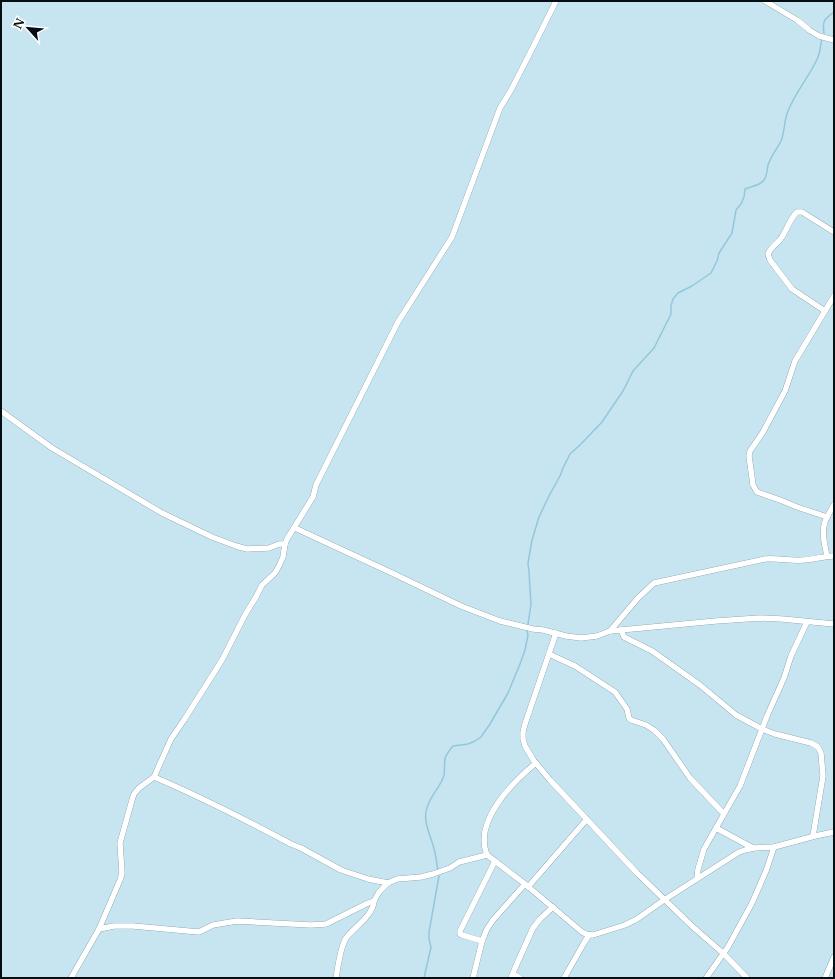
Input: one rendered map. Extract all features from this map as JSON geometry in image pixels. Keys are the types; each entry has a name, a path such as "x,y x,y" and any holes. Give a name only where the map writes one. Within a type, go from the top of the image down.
{"street":[{"path":"72,978 99,929 120,880 122,873 120,843 134,794 139,788 154,777 170,739 188,714 222,660 262,585 275,573 279,566 283,557 285,544 290,533 295,528 313,497 316,485 326,464 332,455 398,322 452,237 500,108 529,56 556,1"},
{"path":"765,1 797,20 819,36 834,40"},
{"path":"825,312 792,289 770,260 768,254 782,237 797,212 802,212 834,232"},
{"path":"827,517 797,508 757,492 752,486 749,456 750,451 763,432 785,391 795,361 834,296"},
{"path":"1,410 52,448 162,513 212,537 247,549 269,548 279,544 285,544"},
{"path":"827,556 823,528 824,523 834,505"},
{"path":"295,528 477,612 508,624 556,634 581,638 597,636 610,631 772,618 834,624"},
{"path":"610,631 638,598 654,583 765,559 804,560 834,556"},
{"path":"697,879 700,859 704,849 742,782 762,729 784,678 791,656 807,622"},
{"path":"621,630 626,639 652,651 700,685 736,714 762,729 775,734 811,743 818,747 821,753 823,776 813,836"},
{"path":"556,634 525,724 523,732 525,746 536,763 560,792 637,873 664,900 724,954 747,978"},
{"path":"549,654 575,666 615,692 627,709 629,718 646,725 654,730 663,739 690,778 724,814"},
{"path":"536,763 513,784 492,812 484,837 487,855 582,932 590,935 597,935 637,919 739,852 754,848 774,847 813,836 834,832"},
{"path":"154,777 192,793 341,870 368,879 388,883"},
{"path":"473,978 482,941 490,924 527,886 587,819"},
{"path":"716,828 754,848"},
{"path":"706,978 724,954 752,903 766,871 774,847"},
{"path":"336,978 342,947 345,940 370,913 379,892 388,883 397,879 421,877 433,874 450,868 459,862 487,855"},
{"path":"482,941 462,935 460,932 495,861"},
{"path":"99,929 114,926 134,926 199,932 213,925 237,921 304,925 326,924 374,901"},
{"path":"520,978 512,976 533,928 553,907"},
{"path":"564,978 590,935"},
{"path":"825,978 834,958"}],"waterway":[{"path":"824,33 824,22 828,16 834,12"},
{"path":"528,624 531,604 528,563 532,540 539,517 570,454 602,422 623,391 633,371 654,348 671,314 673,299 678,293 692,286 711,273 719,253 732,233 736,210 741,204 745,189 760,184 765,178 769,162 781,141 788,111 815,64 822,39"},
{"path":"438,871 433,844 427,827 426,811 444,775 446,757 453,746 468,744 481,737 490,724 508,693 520,664 525,650 528,635 527,631"},
{"path":"424,978 431,947 429,932 439,876"}]}
